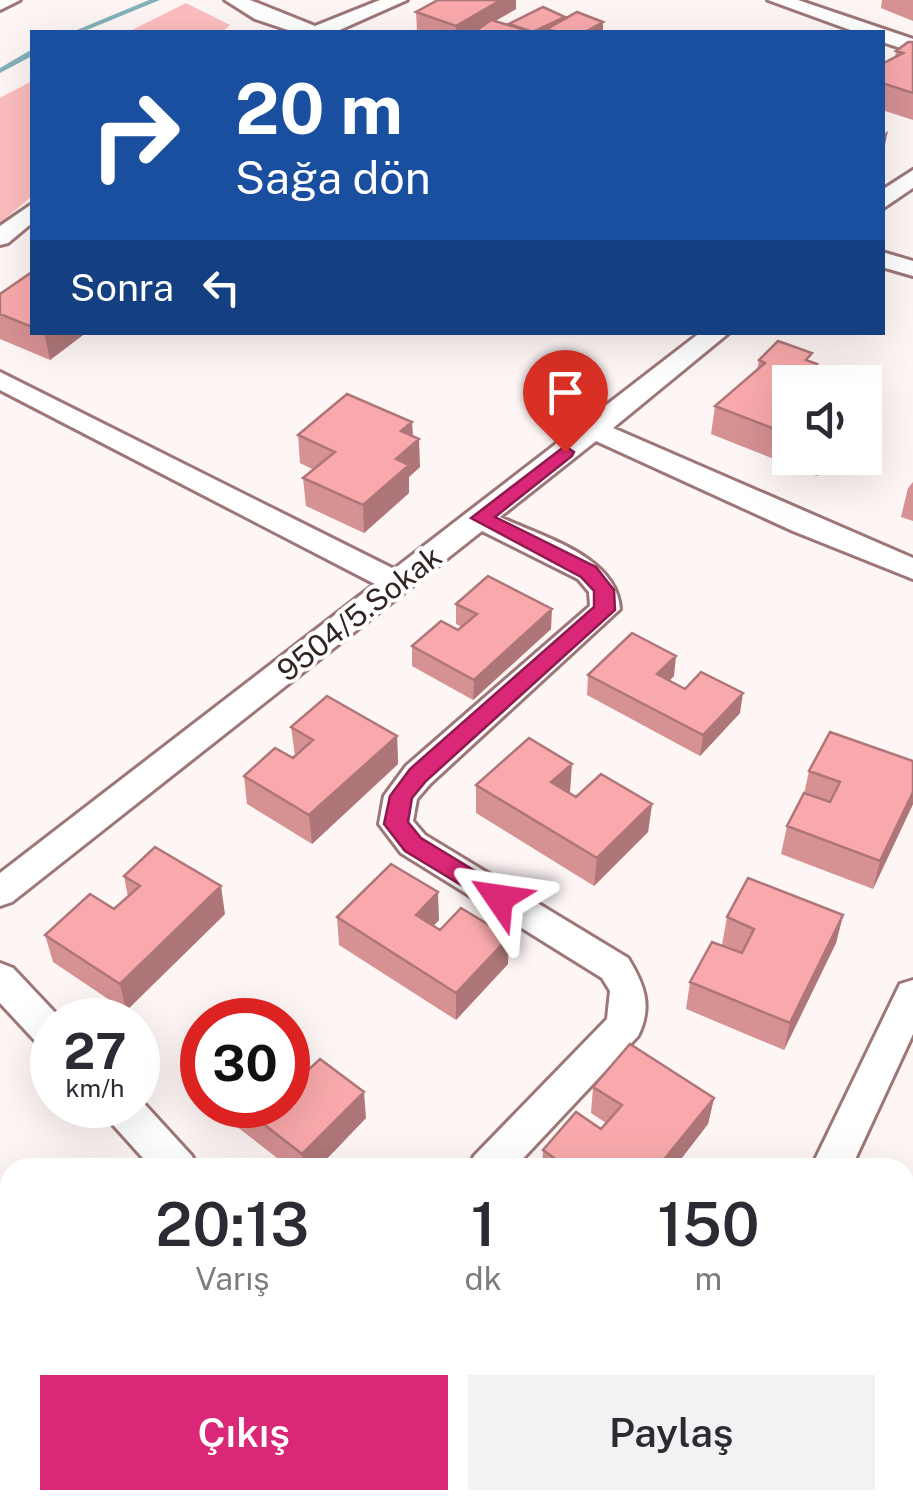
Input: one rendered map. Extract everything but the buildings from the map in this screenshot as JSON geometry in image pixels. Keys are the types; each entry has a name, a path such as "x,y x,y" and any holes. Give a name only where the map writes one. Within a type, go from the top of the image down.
{"street":[{"path":"0,4 10,0"},
{"path":"235,0 262,15 309,30"},
{"path":"320,30 397,0"},
{"path":"778,0 868,30"},
{"path":"244,30 262,15"},
{"path":"885,37 913,46"},
{"path":"885,199 913,176"},
{"path":"0,238 30,213"},
{"path":"885,260 913,269"},
{"name":"9504/5.Sokak","path":"0,892 714,335"},
{"path":"0,380 398,583"},
{"path":"593,429 913,570"},
{"path":"480,518 588,572 604,590 605,610 418,775 401,796 396,824 413,844 615,968 628,990 626,1024 498,1158"},
{"path":"0,978 30,1010"},
{"path":"837,1158 913,995"},
{"path":"141,1128 169,1158"}],"shaded area":[{"path":"186,3 230,25 224,30 132,30"},
{"path":"30,82 30,198 0,223 0,98"}],"waterway":[{"path":"81,30 156,0"},
{"path":"0,71 30,54"}],"route":[{"path":"499,898 413,844 396,824 401,796 418,775 605,610 604,590 588,572 480,518 565,452"}]}
